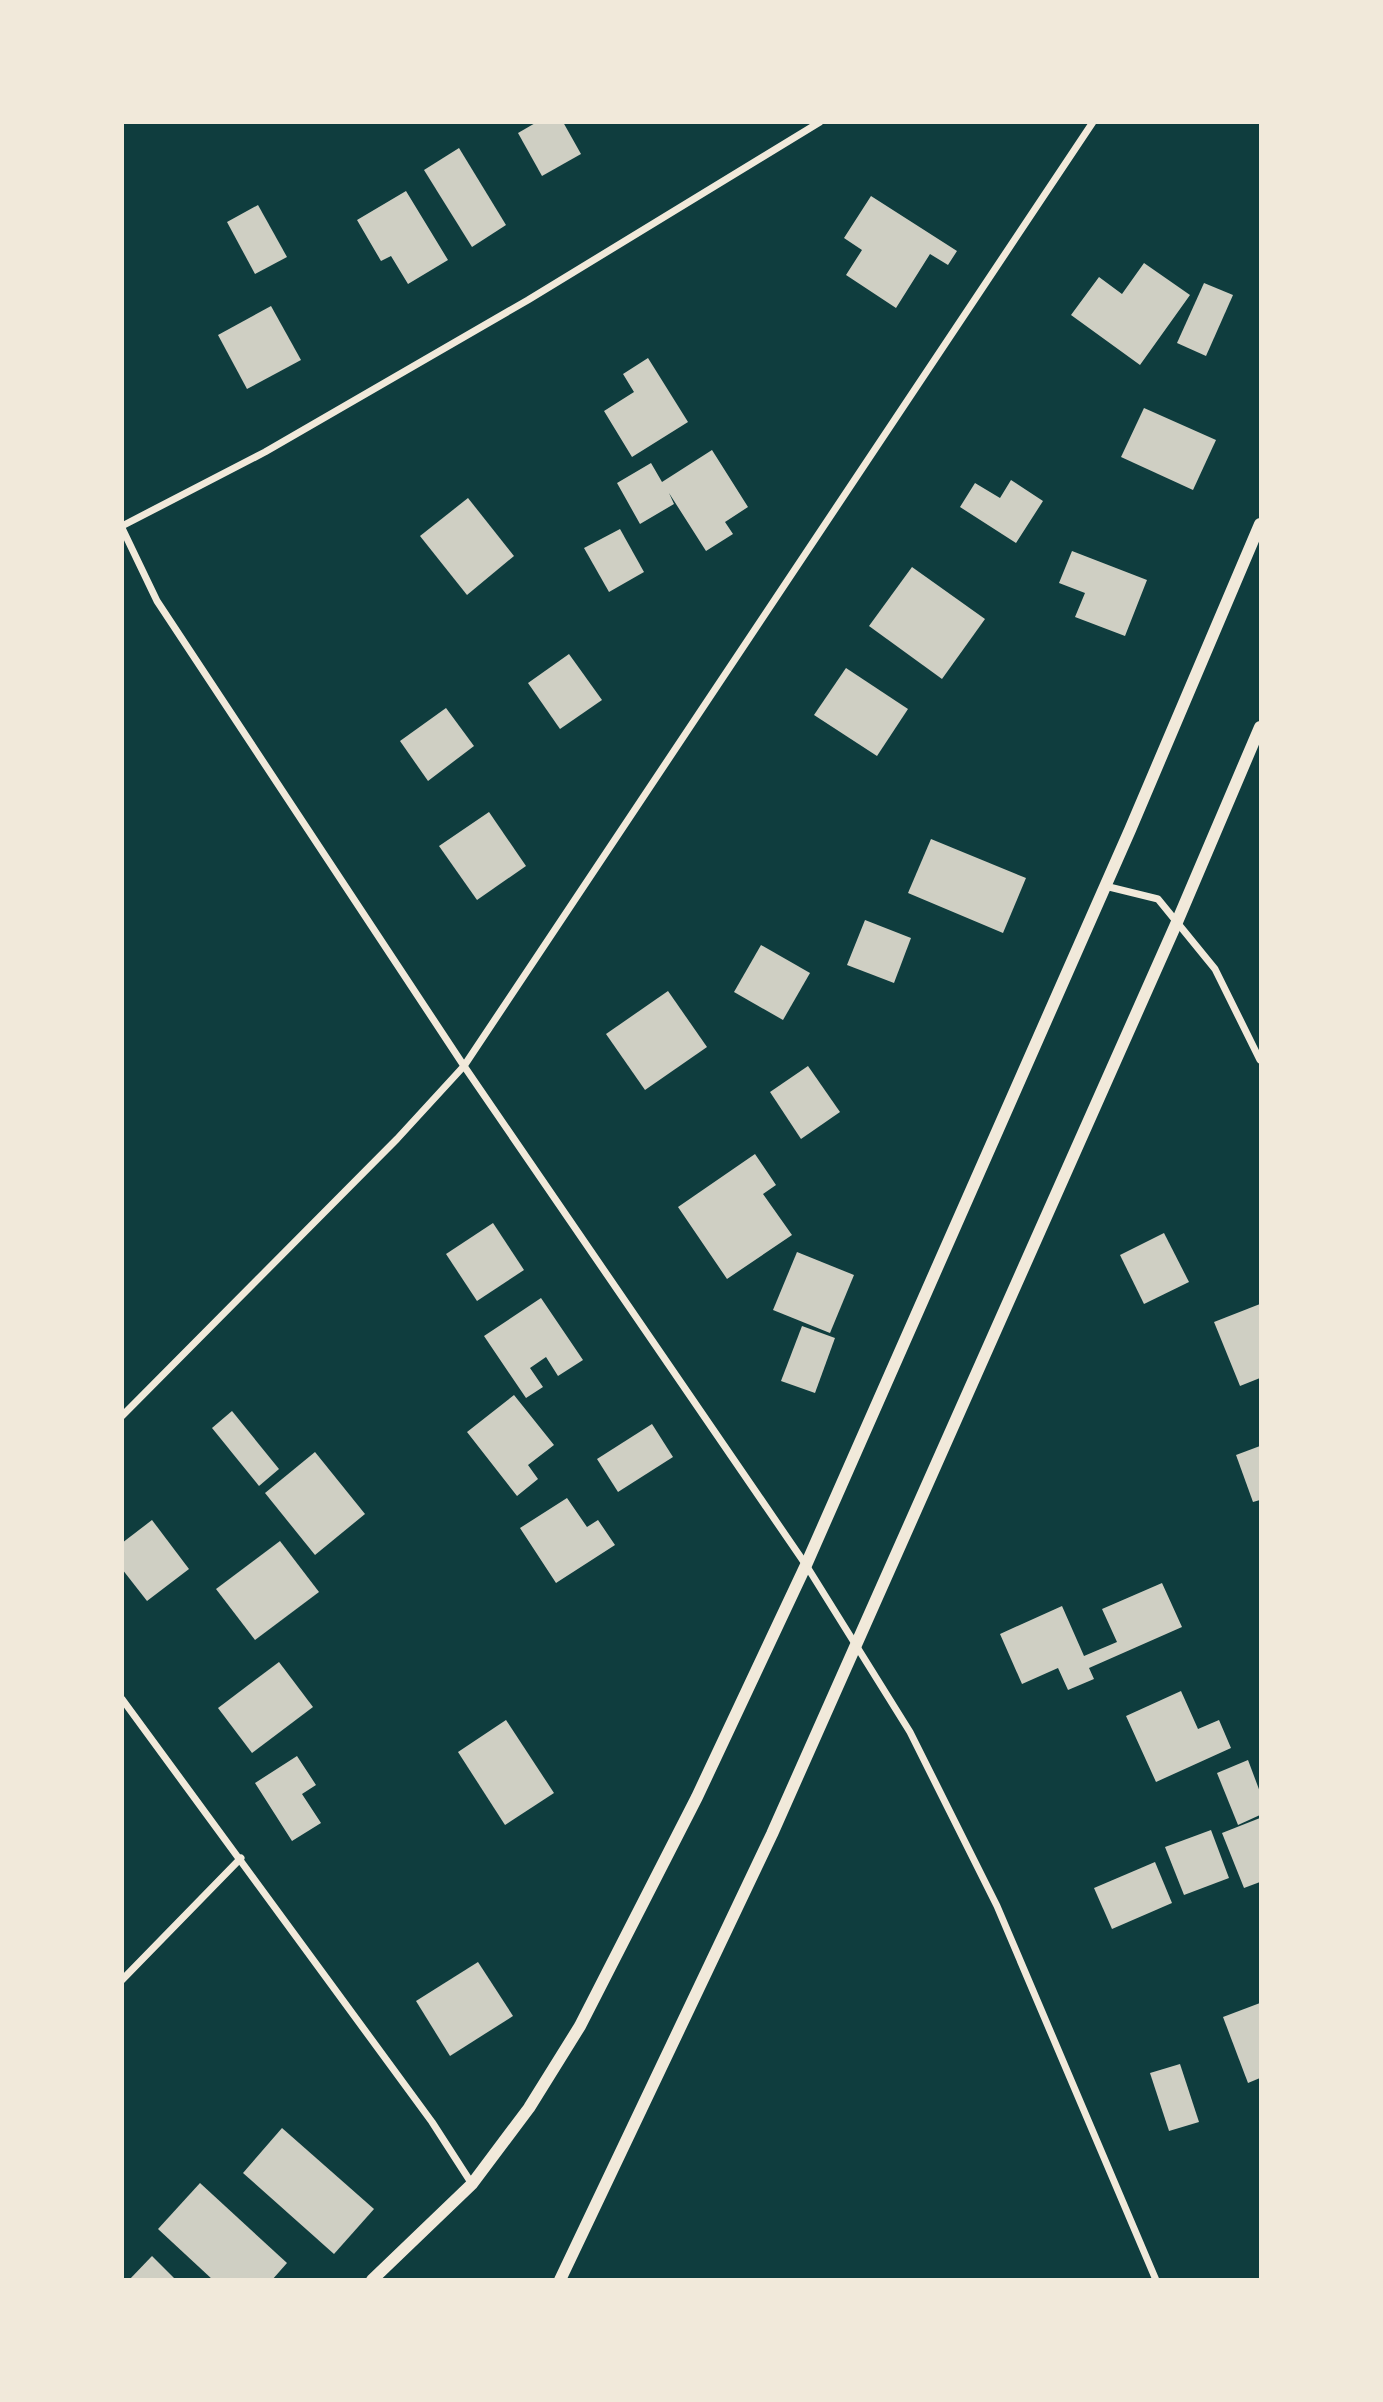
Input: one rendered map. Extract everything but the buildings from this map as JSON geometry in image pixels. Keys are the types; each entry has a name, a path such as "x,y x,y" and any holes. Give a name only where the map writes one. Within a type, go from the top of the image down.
{"street":[{"path":"820,122 528,300 265,452 122,527 157,601 464,1066 806,1565 910,1732 997,1906 1156,2280"},
{"path":"122,1416 397,1139 464,1066 1093,122"},
{"path":"372,2280 472,2185 529,2108 580,2026 697,1797 806,1565 1261,524"},
{"path":"560,2280 772,1833 1261,727"},
{"path":"1105,886 1158,899 1215,969 1261,1060"},
{"path":"122,1699 432,2122 472,2185"},
{"path":"122,1980 241,1858"}]}
